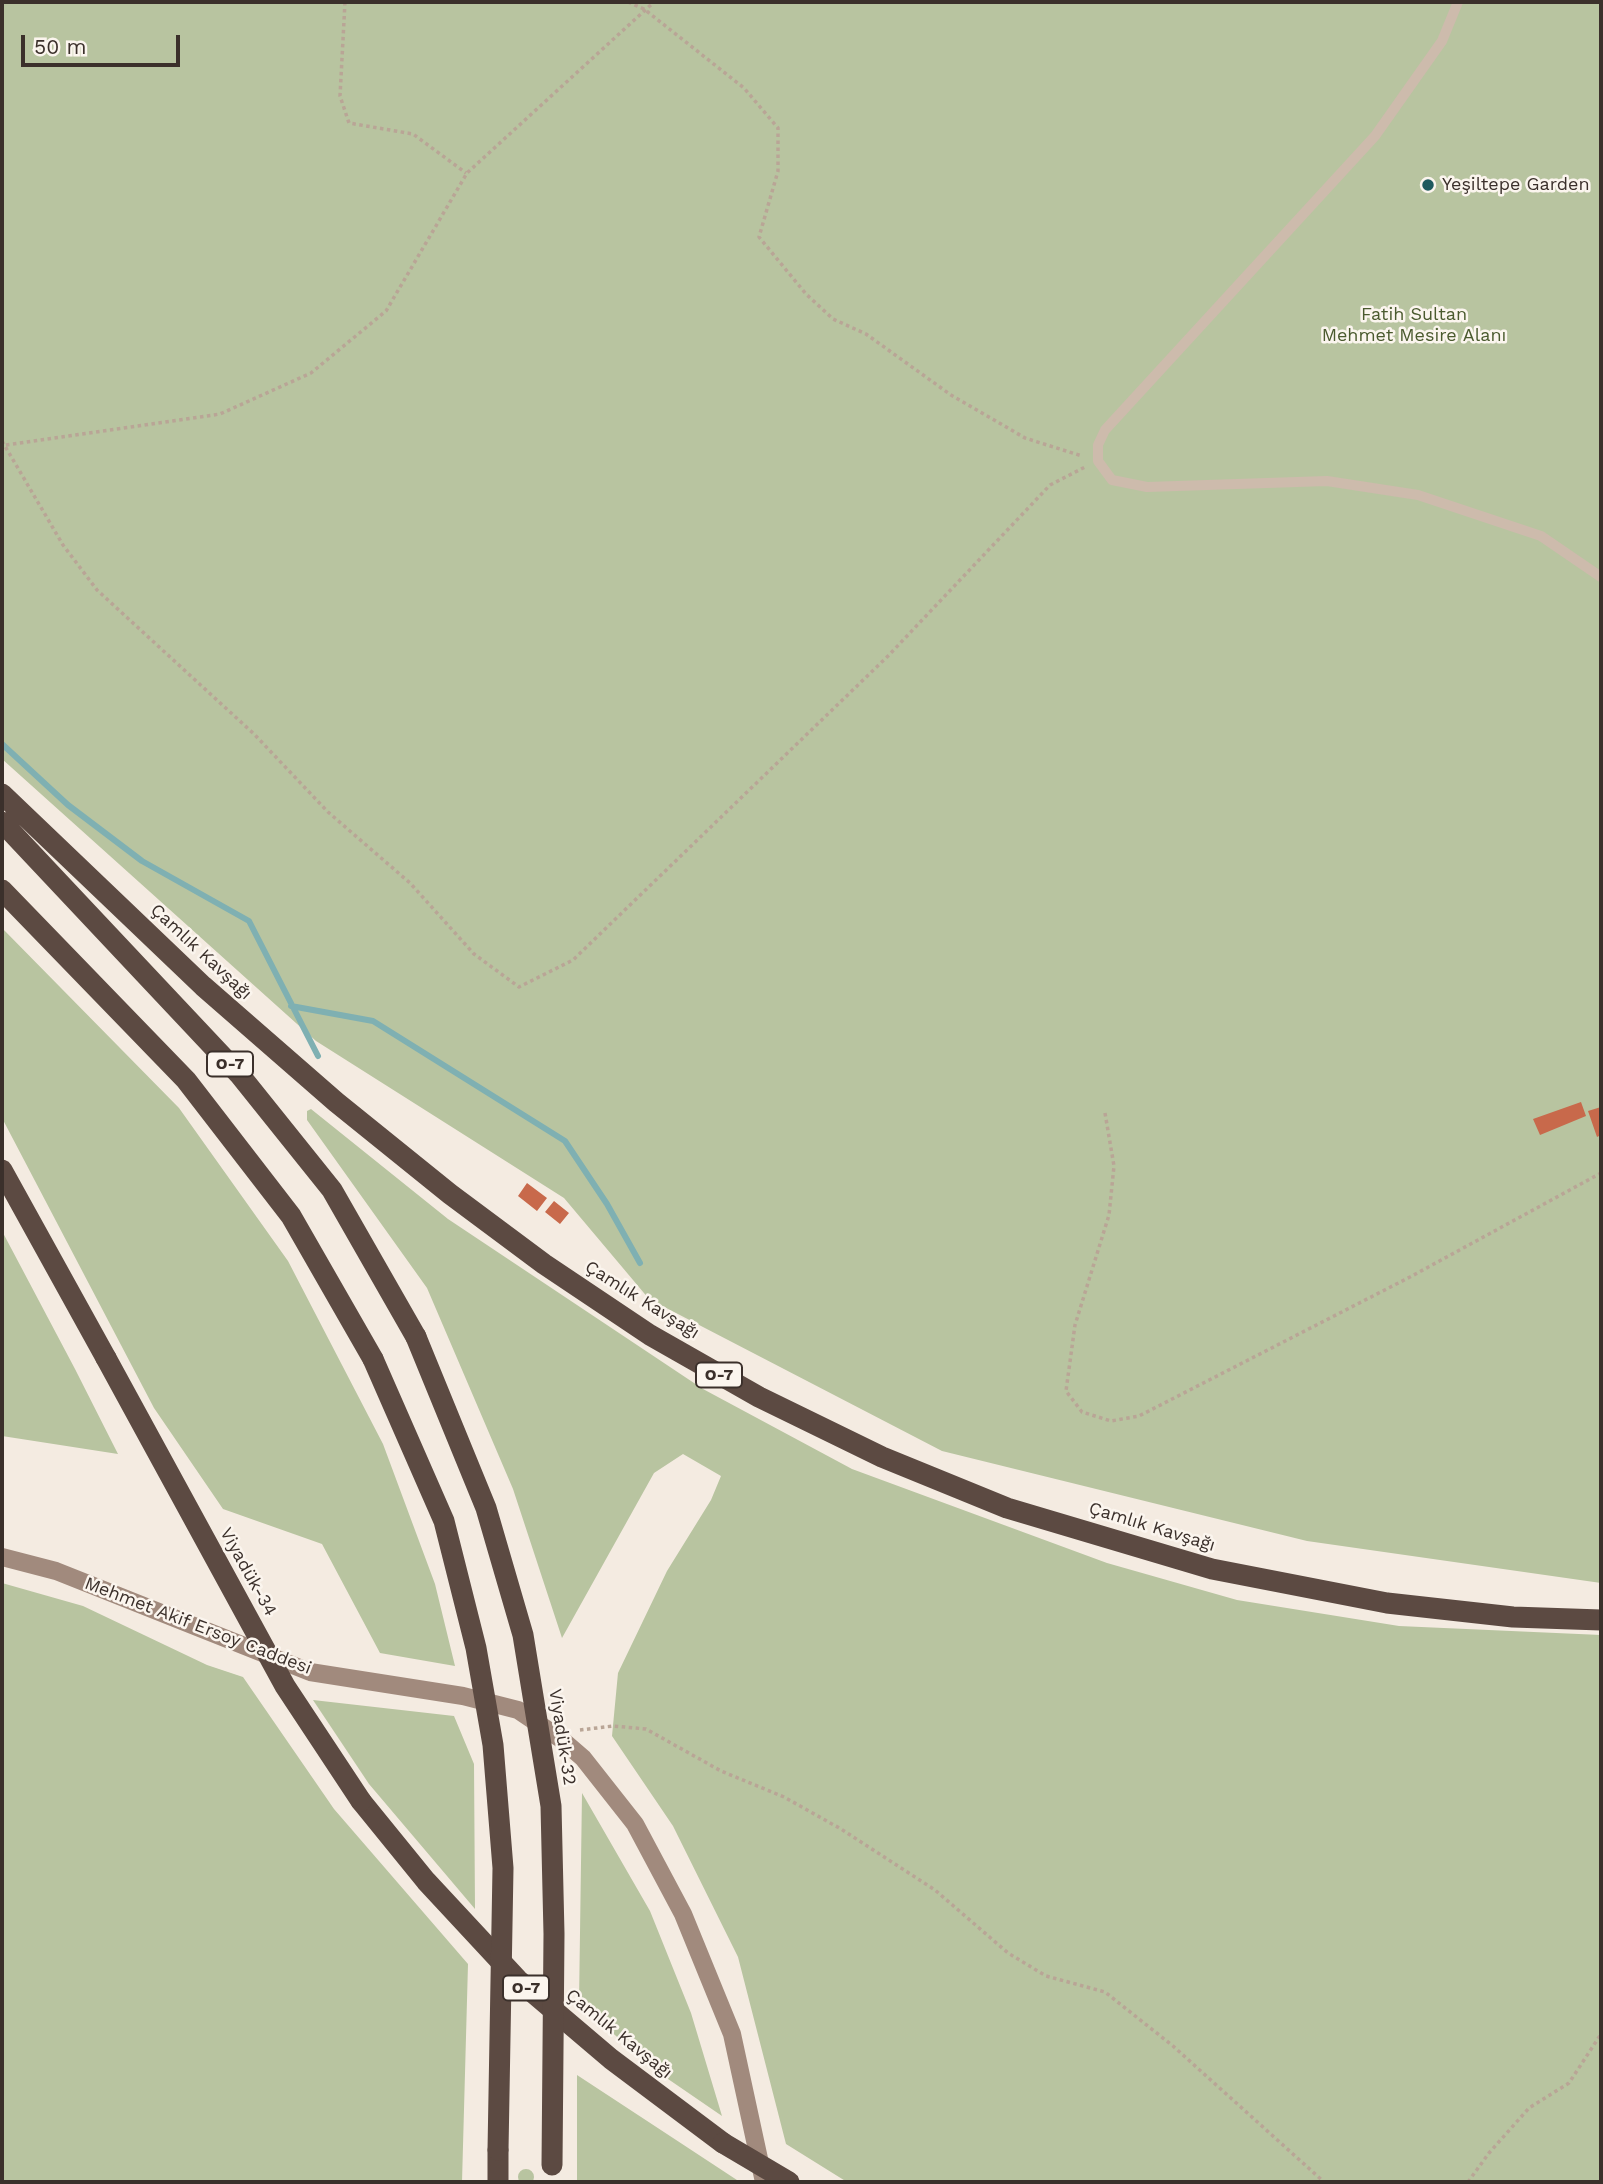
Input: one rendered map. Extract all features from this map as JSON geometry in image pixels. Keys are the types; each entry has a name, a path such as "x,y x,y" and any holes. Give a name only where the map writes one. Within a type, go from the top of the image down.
{"highway":[{"name":"Çamlık Kavşağı","path":"2,794 203,986 336,1102 450,1194 544,1264 639,1328 759,1397 882,1457 1007,1508 1212,1569 1387,1603 1513,1617 1601,1620"},
{"name":"Viyadük-32","path":"2,822 247,1084 332,1190 416,1337 486,1508 523,1635 551,1806 554,1934 552,2174"},
{"name":"O-7","path":"2,890 186,1080 291,1216 373,1359 444,1521 476,1648 493,1745 503,1868 498,2182"},
{"name":"Viyadük-34","path":"2,1170 285,1686 361,1801"},
{"name":"Çamlık Kavşağı","path":"361,1801 426,1881 518,1980 611,2059 723,2143 789,2182"}],"main road":[{"name":"Mehmet Akif Ersoy Caddesi","path":"2,1557 56,1571 310,1672 463,1696 518,1710 583,1758 635,1824 683,1914 732,2034 764,2182"}],"lane":[{"path":"1458,2 1442,41 1375,136 1105,430 1098,445 1098,461 1112,480 1147,487 1327,481 1418,495 1541,536 1601,577"}],"path":[{"path":"345,2 340,96 349,123 413,134 467,173"},
{"path":"628,2 644,9 744,88 778,128 778,170 759,237 806,293 833,319 866,334 951,395 1025,438 1098,461"},
{"path":"654,2 467,173 386,311 311,373 220,414 4,443 63,545 97,590 254,734 328,812 410,883 474,954 519,987 573,960 888,656 1050,485 1098,461"},
{"path":"1105,1113 1114,1166 1110,1214 1075,1325 1066,1391 1082,1412 1111,1422 1139,1416 1410,1277 1601,1173"},
{"path":"561,1740 580,1730 613,1726 646,1729 721,1771 784,1797 841,1829 935,1890 1008,1953 1046,1976 1105,1992 1173,2046 1324,2182"},
{"path":"1468,2182 1489,2153 1529,2108 1569,2082 1601,2034"}],"green space":[{"name":"Fatih Sultan Mehmet Mesire Alanı","path":"2,2 1601,2 1601,1583 1307,1541 942,1451 649,1299 564,1198 316,1041 2,759"},
{"path":"2,928 179,1108 288,1261 383,1444 435,1584 455,1666 380,1653 322,1544 223,1509 154,1408 2,1118"},
{"path":"311,1109 448,1219 703,1389 852,1469 1107,1563 1237,1600 1399,1626 1601,1635 1601,2182 847,2182 786,2144 738,1957 673,1826 612,1736 618,1673 667,1571 711,1500 721,1476 683,1454 654,1473 562,1638 513,1489 427,1288 307,1120 307,1111"},
{"path":"2,1231 75,1369 118,1454 2,1436"},
{"path":"2,1583 83,1606 207,1665 243,1677 334,1809 468,1964 462,2182 2,2182"},
{"path":"313,1700 454,1716 474,1764 475,1909 369,1784"},
{"path":"582,1793 650,1911 691,2013 722,2116 652,2068 579,2003"},
{"path":"577,2075 670,2136 740,2182 577,2182"},
{"path":"526,2169 534,2177 526,2185 518,2177"}],"building":[{"path":"1581,1102 1586,1116 1540,1135 1533,1119"},
{"path":"1601,1107 1601,1135 1597,1137 1588,1111"},
{"path":"527,1183 547,1198 537,1211 518,1196"},
{"path":"554,1201 569,1213 560,1224 545,1212"}],"waterway":[{"path":"2,744 68,805 142,861 249,921 318,1056"},
{"path":"291,1006 373,1021 565,1141 607,1204 640,1263"}],"place":[{"name":"Yeşiltepe Garden","path":"1428,185"}]}
